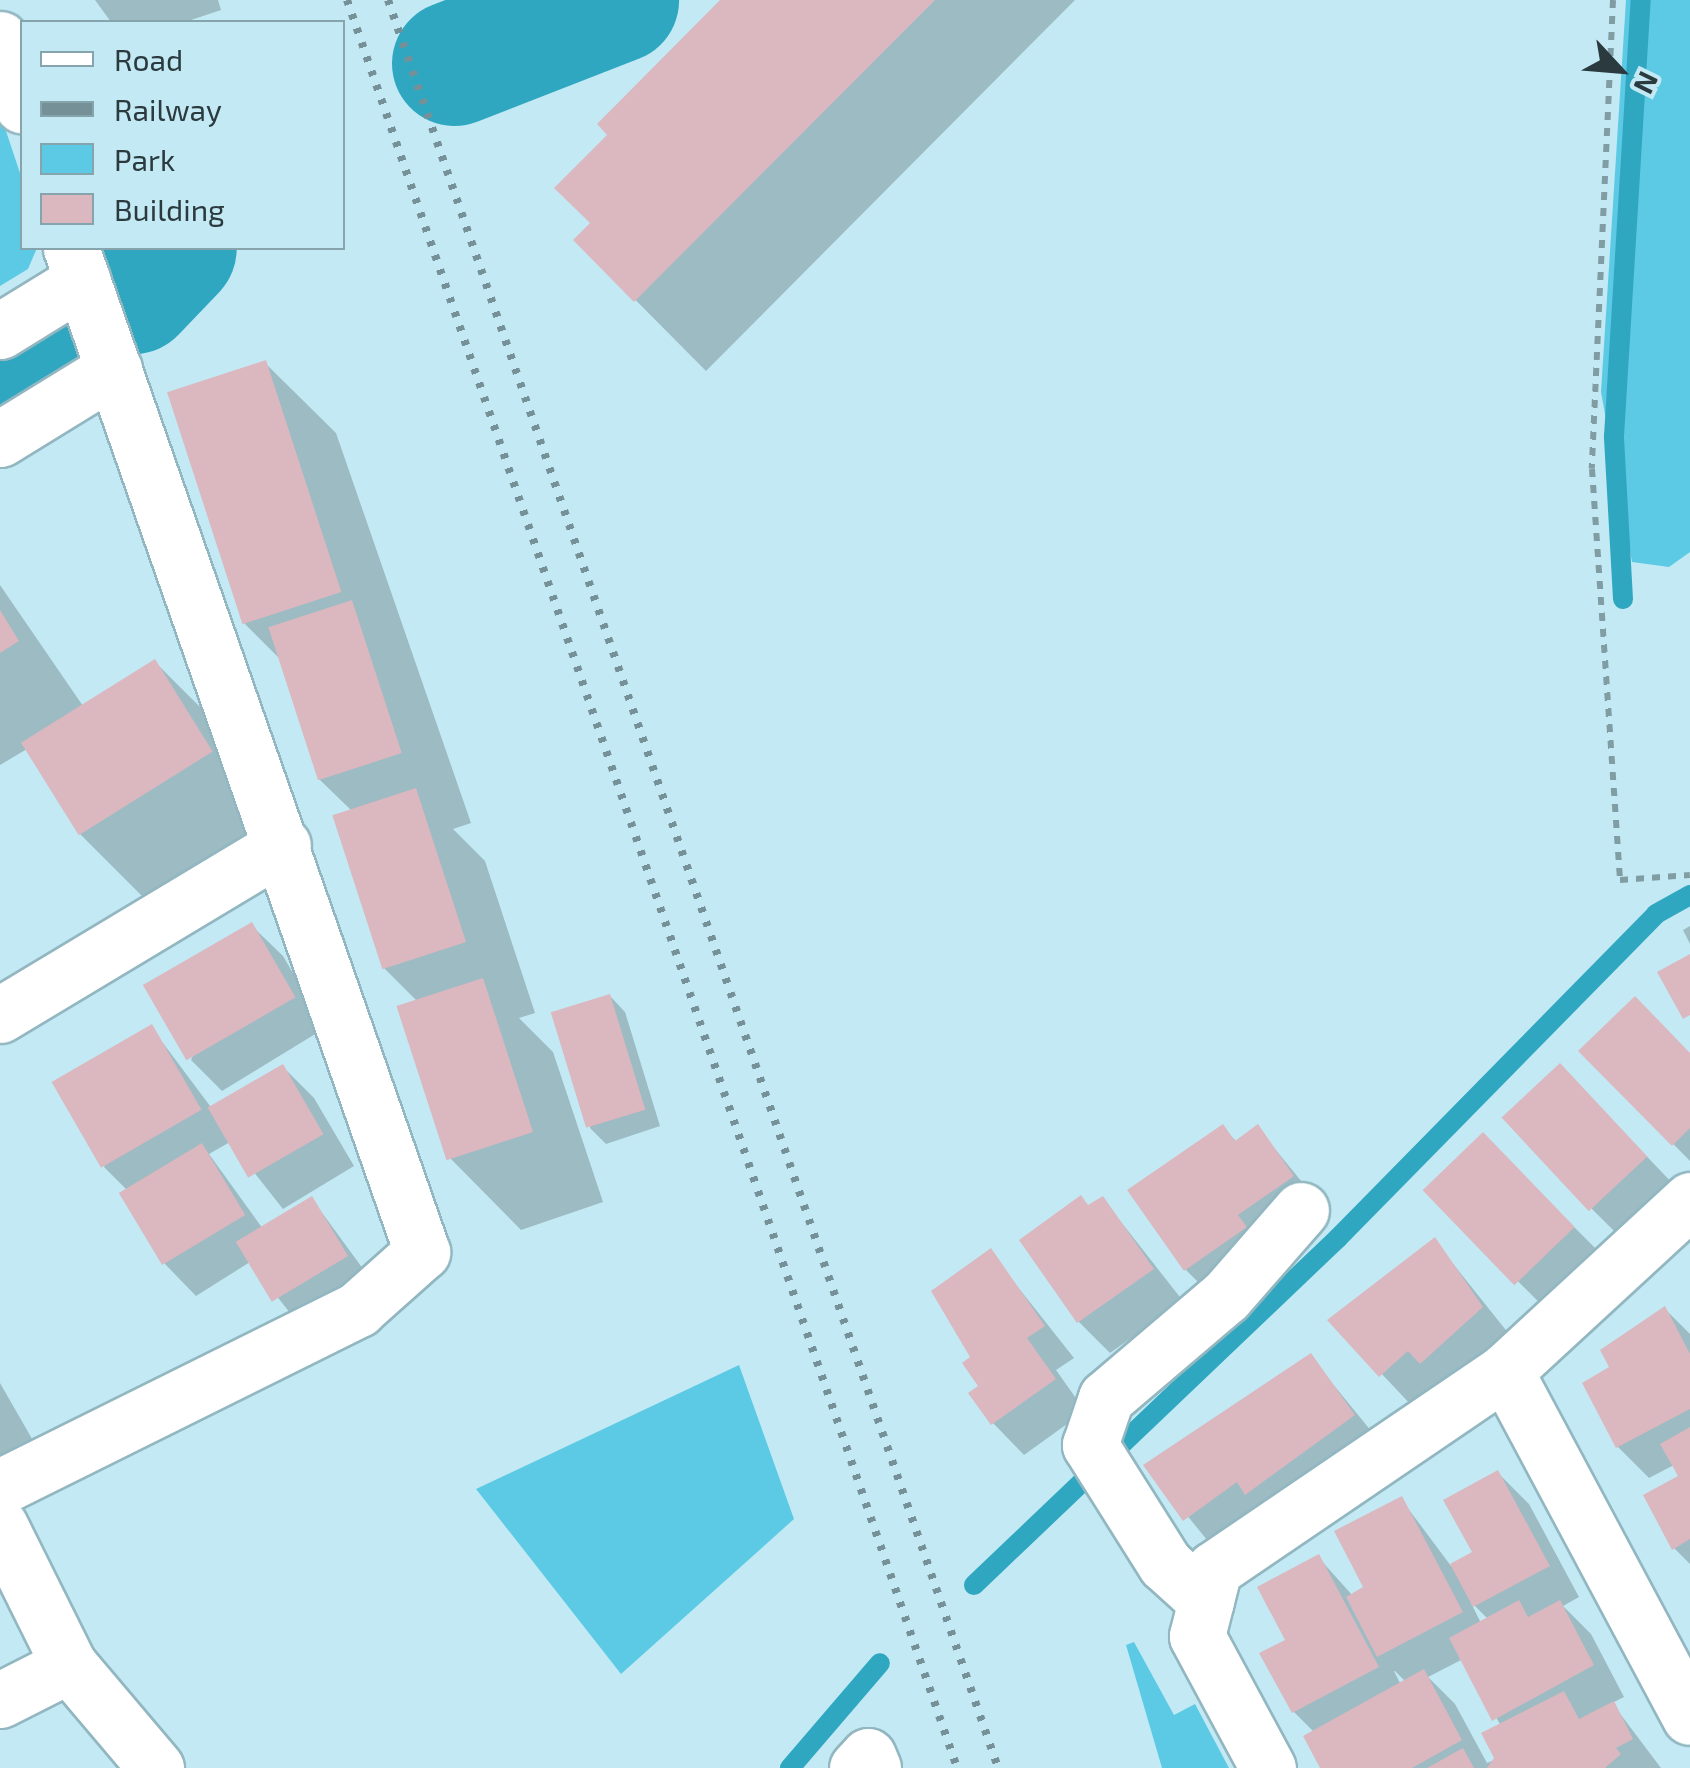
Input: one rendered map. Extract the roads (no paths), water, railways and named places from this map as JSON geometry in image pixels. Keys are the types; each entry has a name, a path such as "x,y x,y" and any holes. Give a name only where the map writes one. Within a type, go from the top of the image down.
{"street":[{"path":"0,40 20,99"},
{"path":"0,330 77,264 422,1252 358,1309 0,1487"},
{"path":"0,438 114,368"},
{"path":"0,1015 283,845"},
{"path":"1268,1768 1197,1636 1214,1569 1505,1372 1690,1200"},
{"path":"1206,1602 1165,1564 1099,1460 1106,1398 1226,1296 1301,1210"},
{"path":"1505,1372 1690,1718"},
{"path":"0,1526 69,1665 156,1768"},
{"path":"0,1700 69,1665"},
{"path":"857,1768 868,1756 873,1768"}],"waterway":[{"path":"454,63 616,0"},
{"path":"1623,599 1614,436 1641,0"},
{"path":"133,291 172,250"},
{"path":"0,386 45,358"},
{"path":"974,1585 1338,1238 1656,914 1690,895"},
{"path":"790,1768 880,1663"}],"railway":[{"path":"347,0 957,1768"},
{"path":"388,0 998,1768"}]}
